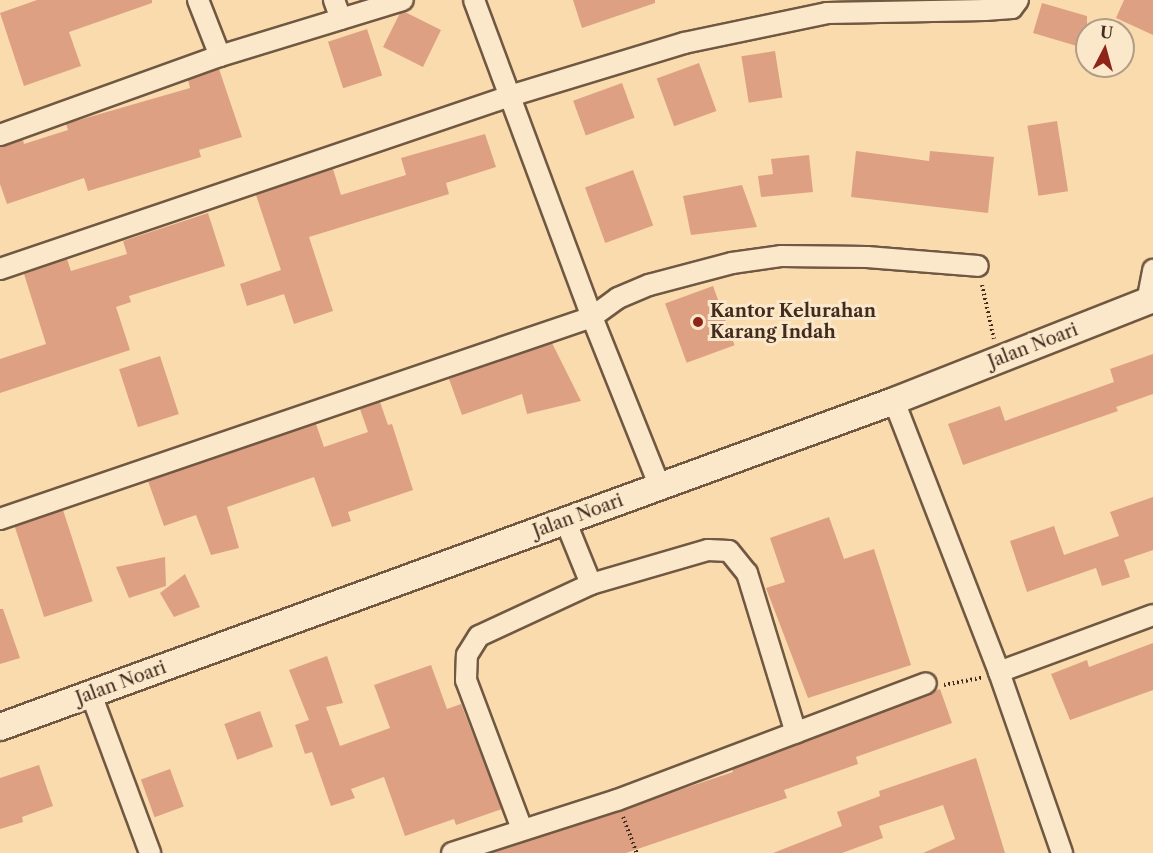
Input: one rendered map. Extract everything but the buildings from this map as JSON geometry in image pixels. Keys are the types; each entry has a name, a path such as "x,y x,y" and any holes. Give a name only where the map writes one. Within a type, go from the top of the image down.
{"street":[{"path":"198,0 220,56"},
{"path":"334,0 341,19"},
{"path":"0,135 220,56 403,0"},
{"path":"474,0 592,317 660,487"},
{"path":"0,269 510,96 684,43 827,13 1012,8 1018,0"},
{"path":"0,518 592,317 618,298 649,285 732,263 781,256 867,257 978,267"},
{"path":"1150,300 1153,270"},
{"name":"Jalan Noari","path":"0,728 894,401 1150,300"},
{"path":"894,401 999,672 1062,853"},
{"path":"565,520 591,584"},
{"path":"522,829 466,680 467,655 479,636 591,584 708,550 729,551 747,573 796,733"},
{"path":"999,672 1153,615"},
{"path":"452,853 617,800 926,683"},
{"path":"91,694 150,853"}],"path":[{"path":"978,267 998,359"},
{"path":"926,683 951,686 999,672"},
{"path":"617,800 637,853"}],"place":[{"name":"Kantor Kelurahan Karang Indah","path":"698,322"}]}
